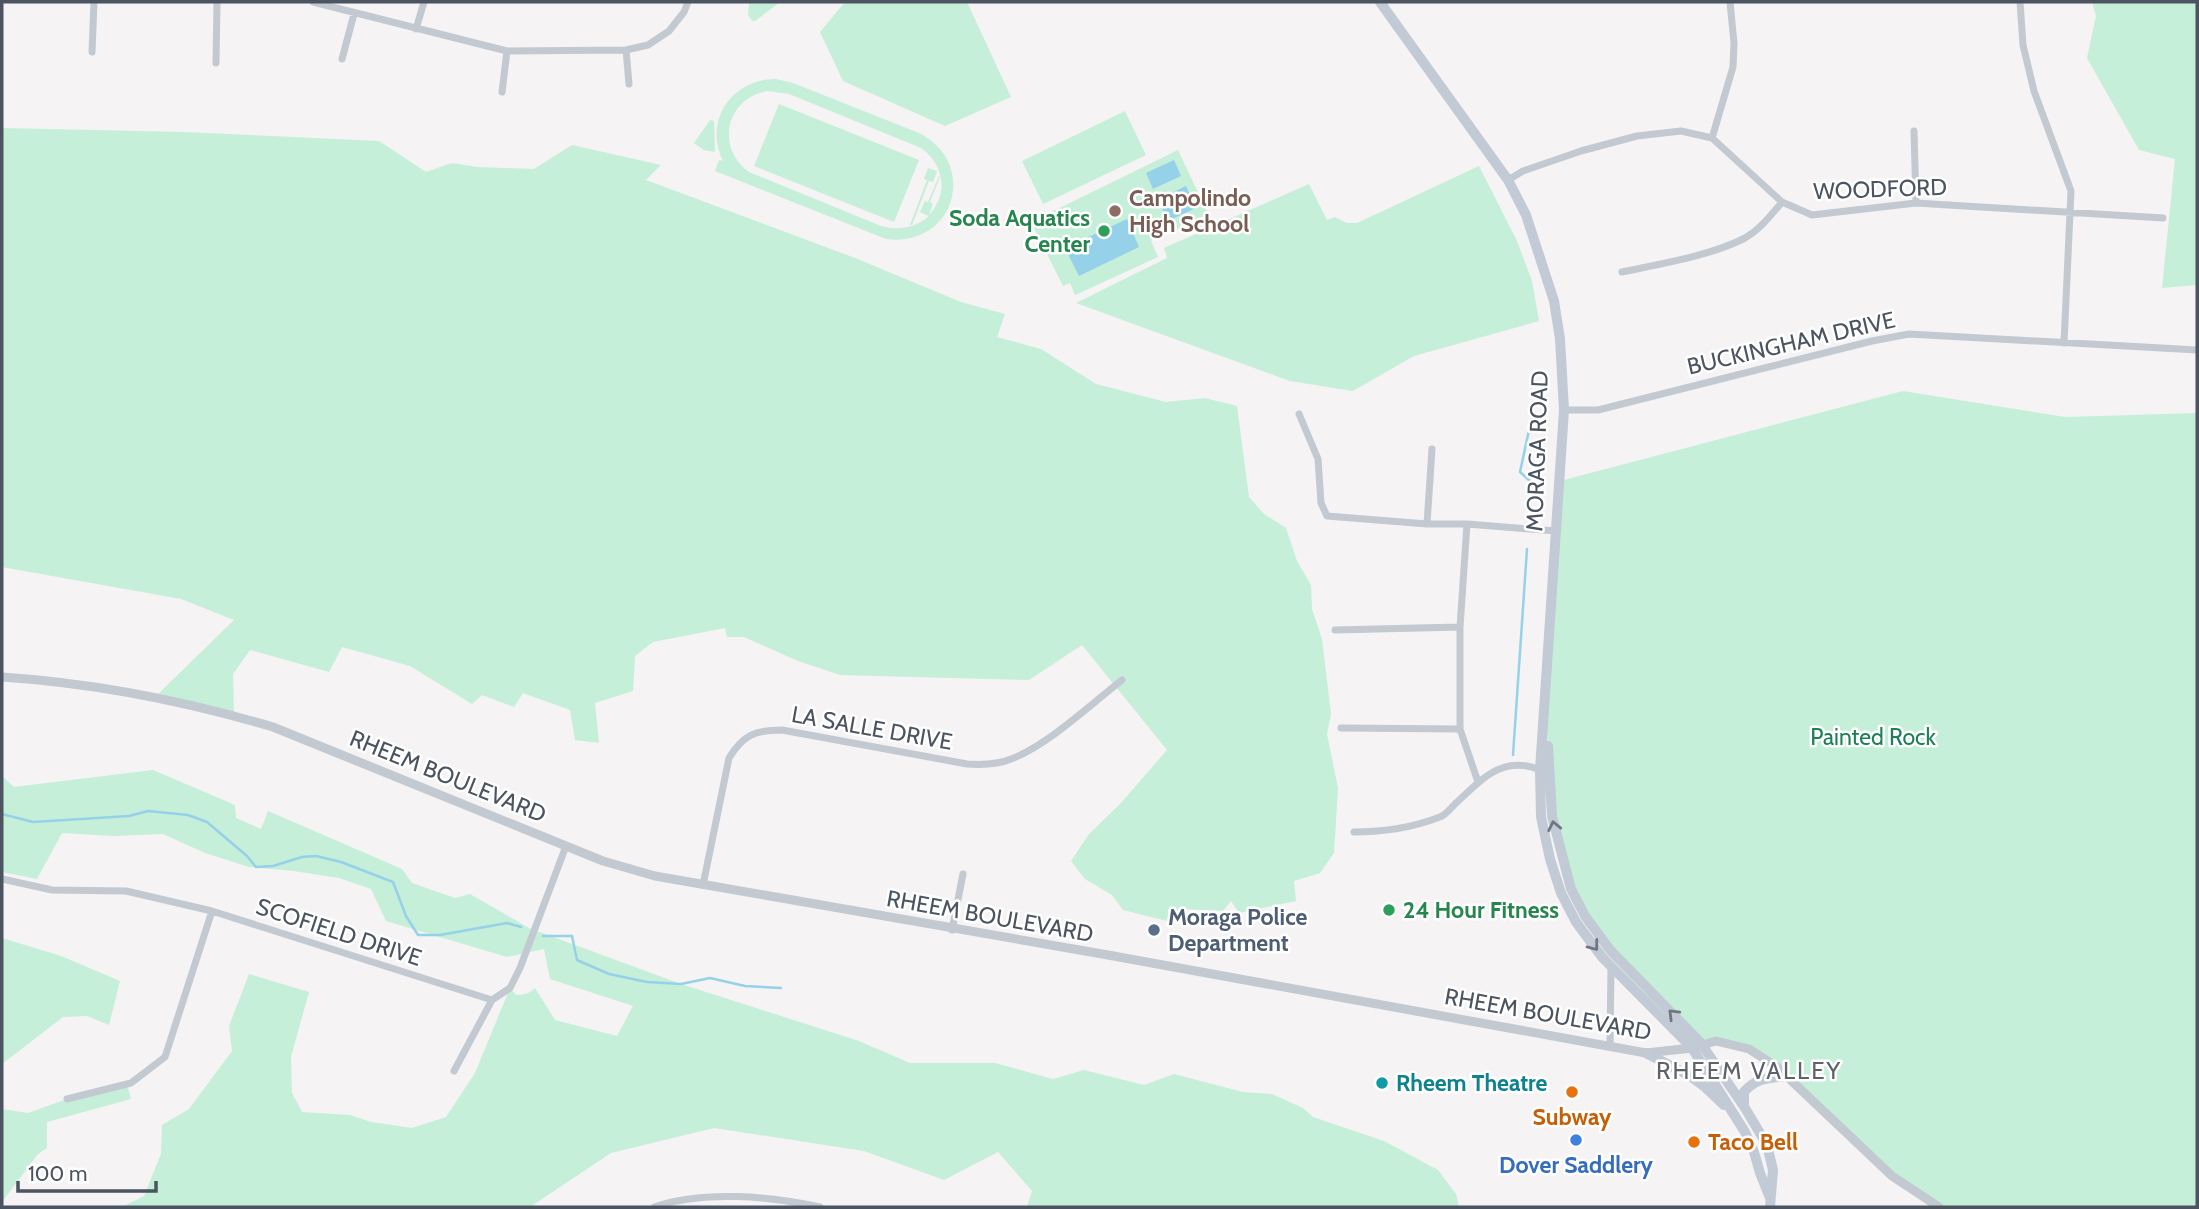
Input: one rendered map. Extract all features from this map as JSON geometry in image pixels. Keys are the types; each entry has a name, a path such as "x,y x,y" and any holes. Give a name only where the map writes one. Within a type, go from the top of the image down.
{"main road":[{"name":"MORAGA ROAD","path":"1380,2 1508,180 1526,215 1554,301 1560,339 1564,410 1540,770 1541,817 1561,893 1576,922 1611,966 1697,1046 1755,1152 1770,1202"},
{"name":"MORAGA ROAD","path":"1545,701 1552,816 1571,889 1585,916 1610,950 1697,1046 1745,1108 1767,1145 1773,1170 1770,1202"},
{"path":"1646,1053 1705,1087 1732,1112"},
{"path":"1745,1108 1744,1092 1751,1084 1762,1079 1786,1076"}],"street":[{"path":"92,52 94,2"},
{"path":"216,63 217,2"},
{"path":"313,2 507,51 626,50 648,45 669,30 684,12 688,2"},
{"path":"416,29 424,2"},
{"path":"1508,180 1542,164 1637,136 1681,131 1712,138 1732,66 1734,43 1730,2"},
{"path":"2021,2 2023,45 2034,91 2071,191 2064,343"},
{"path":"342,59 354,14"},
{"path":"626,50 629,84"},
{"path":"502,92 507,51"},
{"path":"1914,131 1916,203"},
{"name":"WOODFORD","path":"1712,138 1782,202 1812,215 1916,203 2163,218"},
{"path":"1622,272 1703,253 1743,239 1769,218 1782,202"},
{"name":"BUCKINGHAM DRIVE","path":"1564,410 1598,410 1909,334 2197,351"},
{"path":"1298,414 1318,459 1321,502 1327,516 1556,531"},
{"path":"1427,524 1432,449"},
{"path":"1467,524 1460,627 1460,729 1478,782"},
{"path":"1335,630 1460,627"},
{"name":"RHEEM BOULEVARD","path":"2,677 155,697 234,715 273,727 566,846 654,876 952,930 1121,957 1646,1053 1659,1053 1716,1041 1749,1049 1786,1076 1892,1176 1940,1207"},
{"name":"LA SALLE DRIVE","path":"703,885 729,758 738,743 751,735 782,730 985,765 1009,760 1034,748 1122,680"},
{"path":"1341,728 1460,729"},
{"path":"1354,832 1378,832 1442,817 1478,782 1492,771 1503,767 1530,766 1540,770"},
{"path":"454,1071 492,1000 510,988 520,968 566,846"},
{"path":"952,930 963,874"},
{"name":"SCOFIELD DRIVE","path":"2,879 52,890 126,891 212,911 492,1000"},
{"path":"66,1099 131,1083 165,1057 212,911"},
{"path":"1610,1046 1611,966"},
{"path":"654,1207 682,1199 713,1195 804,1203 820,1207"}],"green space":[{"path":"749,2 780,2 752,21 748,15"},
{"path":"845,2 967,2 1011,97 945,126 843,81 820,32"},
{"path":"2092,2 2197,2 2197,285 2162,288 2175,159 2139,150 2087,58 2096,16"},
{"path":"776,79 793,83 919,133 938,147 949,164 953,183 951,201 942,218 928,231 909,238 886,239 715,171 719,160 723,161 718,146 719,117 735,94 760,81","holes":["768,91 789,94 921,148 935,162 939,171 941,180 935,207 929,215 933,204 930,202 939,176 928,202 925,201 920,212 929,216 906,227 881,226 749,172 738,162 732,150 729,137 735,113 754,95"]},
{"path":"779,104 919,160 894,222 754,166"},
{"path":"1125,111 1146,155 1043,204 1022,161"},
{"path":"710,120 714,121 715,152 704,150 694,143"},
{"path":"2,128 183,132 379,141 426,172 452,163 477,167 534,169 572,145 661,165 646,180 855,258 961,302 1005,314 997,337 1041,349 1096,384 1166,402 1205,398 1237,406 1249,497 1264,514 1286,528 1297,561 1311,585 1312,609 1322,639 1331,714 1327,734 1338,788 1334,853 1320,873 1294,881 1296,901 1239,913 1231,901 1223,911 1183,909 1175,923 1123,910 1112,895 1085,879 1071,861 1089,834 1120,804 1167,750 1082,645 1029,680 840,675 798,661 744,637 727,637 725,628 653,642 635,656 633,691 595,703 599,743 575,740 570,710 523,693 514,707 482,695 472,704 410,666 342,647 329,672 250,650 233,674 234,715 155,697 234,620 181,599 2,567"},
{"name":"Soda Aquatics Center","path":"1178,150 1208,214 1151,241 1158,257 1075,295 1070,283 1063,286 1031,222"},
{"path":"1479,166 1517,241 1532,281 1539,321 1414,356 1353,391 1290,381 1076,303 1167,258 1164,248 1309,184 1327,220 1335,217 1347,223 1357,223"},
{"path":"928,168 937,171 933,182 929,181 910,225 927,180 924,179"},
{"name":"Painted Rock","path":"1903,391 2065,417 2197,413 2197,1207 1939,1207 1892,1176 1762,1056 1727,1043 1702,1044 1585,916 1552,816 1545,701 1560,481"},
{"path":"153,770 235,805 236,818 261,829 268,811 402,869 412,883 455,898 470,894 529,928 681,984 859,1041 910,1063 995,1063 1053,1079 1084,1070 1144,1085 1174,1074 1243,1092 1272,1094 1303,1108 1313,1117 1384,1141 1438,1170 1456,1194 1459,1207 1027,1207 1032,1191 998,1152 944,1180 864,1151 714,1128 611,1153 530,1207 122,1207 144,1196 161,1154 162,1125 189,1109 232,1051 229,1026 249,974 309,992 291,1057 292,1093 302,1112 350,1115 371,1122 412,1128 446,1117 475,1073 510,988 516,995 526,994 535,988 555,1020 617,1036 633,1006 550,979 544,949 507,957 386,921 371,889 339,878 249,867 205,853 163,834 113,836 62,833 37,879 2,872 2,776 14,787"},
{"path":"2,938 61,956 120,981 109,1025 87,1016 63,1017 2,1064"},
{"path":"127,1084 131,1099 47,1122 47,1148 38,1154 2,1202 2,1109 28,1113 67,1099"}],"water":[{"path":"1174,160 1181,176 1153,189 1146,173"},
{"path":"1186,186 1196,208 1168,221 1158,199"},
{"path":"1127,219 1139,247 1079,276 1065,248"}],"waterway":[{"path":"1529,430 1520,472 1530,481 1530,509"},
{"path":"1513,755 1527,549"},
{"path":"2,814 33,822 129,816 148,811 188,815 207,822 256,867 316,856 341,862 393,882 406,916 418,935 440,935 507,923 521,927"},
{"path":"543,936 572,936 577,960 609,974 647,982 681,984 710,978 745,986 781,988"}],"place":[{"name":"Campolindo High School","path":"1115,211"},
{"name":"Soda Aquatics Center","path":"1104,231"},
{"name":"24 Hour Fitness","path":"1389,910"},
{"name":"Moraga Police Department","path":"1154,930"},
{"name":"Rheem Theatre","path":"1382,1083"},
{"name":"Subway","path":"1572,1092"},
{"name":"Dover Saddlery","path":"1576,1140"},
{"name":"Taco Bell","path":"1694,1142"}],"district":[{"name":"RHEEM VALLEY","path":"1749,1071"}]}
